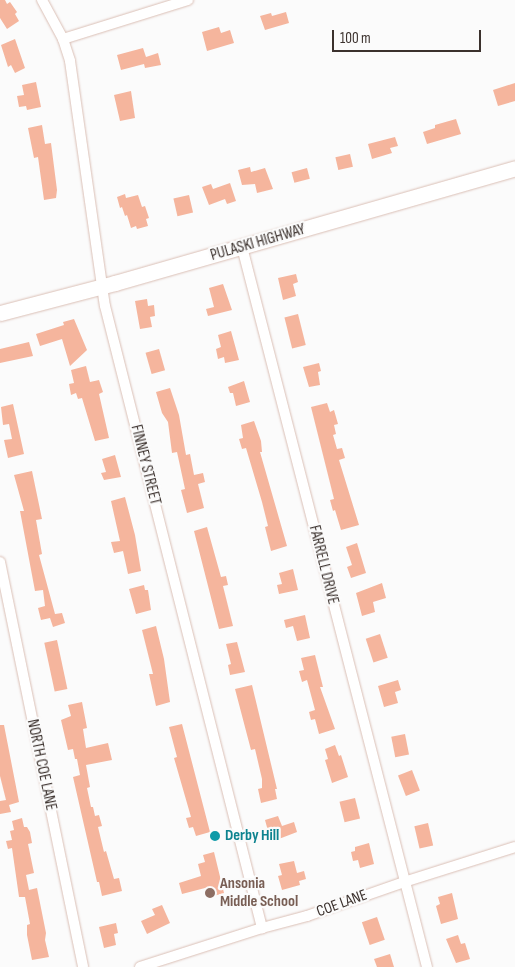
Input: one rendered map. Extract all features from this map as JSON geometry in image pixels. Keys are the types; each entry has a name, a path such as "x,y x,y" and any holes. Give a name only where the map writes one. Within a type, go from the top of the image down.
{"main road":[{"name":"PULASKI HIGHWAY","path":"0,314 101,287 515,168"}],"street":[{"name":"FINNEY STREET","path":"42,0 63,40 70,60 101,287 262,928"},
{"path":"63,40 188,0"},
{"name":"FARRELL DRIVE","path":"242,247 427,967"},
{"name":"NORTH COE LANE","path":"0,562 83,967"},
{"name":"COE LANE","path":"140,967 157,964 262,928 307,916 404,882 515,847"}],"building":[{"path":"0,0 5,0 7,4 10,2 17,12 15,14 19,21 7,29 0,18"},
{"path":"286,12 289,23 265,30 260,16 271,13 272,16"},
{"path":"219,27 221,33 230,30 234,43 207,51 202,32"},
{"path":"15,39 25,68 15,73 11,65 8,67 1,45"},
{"path":"143,48 146,57 158,53 161,65 145,68 144,64 121,70 117,55"},
{"path":"36,82 41,107 27,110 26,106 19,107 17,96 24,95 22,85"},
{"path":"515,83 515,101 498,106 493,90"},
{"path":"131,91 135,118 120,121 114,95"},
{"path":"456,119 461,134 427,144 423,132 435,128 435,125"},
{"path":"42,125 45,144 51,143 57,190 56,198 44,200 38,157 34,158 28,128"},
{"path":"395,137 398,146 390,148 392,153 372,159 368,144"},
{"path":"350,154 353,167 338,170 335,157"},
{"path":"250,167 251,172 265,168 273,189 257,193 255,184 242,185 238,170"},
{"path":"307,168 310,179 294,183 292,172"},
{"path":"230,183 236,201 227,204 225,199 209,205 202,187 211,184 213,189"},
{"path":"125,194 126,198 138,195 142,207 145,206 149,218 146,219 148,226 137,229 136,226 131,228 127,215 125,216 122,207 120,208 117,197"},
{"path":"189,195 193,213 177,216 173,199"},
{"path":"296,274 298,282 293,284 296,296 283,300 278,278"},
{"path":"223,284 232,310 208,316 206,309 214,307 209,288"},
{"path":"147,299 148,306 154,305 155,316 150,317 152,327 140,329 135,301"},
{"path":"298,314 306,345 292,348 284,317"},
{"path":"74,319 87,350 70,366 62,339 40,346 36,334 64,325 63,322"},
{"path":"231,331 239,360 225,363 224,357 218,359 216,349 221,347 218,335"},
{"path":"29,342 33,356 0,363 0,349"},
{"path":"159,349 165,370 152,374 146,353"},
{"path":"319,363 321,371 318,372 320,385 309,387 303,367"},
{"path":"86,366 90,382 99,380 103,392 99,394 109,438 95,441 82,398 78,399 76,393 71,395 69,384 74,383 71,370"},
{"path":"244,381 250,402 236,406 233,393 230,393 228,387"},
{"path":"170,388 179,415 186,455 190,454 194,475 203,473 205,482 198,484 204,508 187,513 181,490 185,489 177,452 172,453 168,422 162,413 156,392"},
{"path":"327,403 330,412 334,410 338,424 334,425 336,434 333,435 337,449 342,448 345,458 339,460 359,525 341,530 330,500 334,499 311,407"},
{"path":"13,404 24,454 8,458 4,440 12,439 9,424 3,425 1,407"},
{"path":"254,421 261,441 262,452 260,452 287,546 271,551 265,527 268,526 262,502 246,448 242,449 239,439 243,438 241,425"},
{"path":"115,455 121,477 104,480 101,473 106,472 102,459"},
{"path":"32,471 42,519 36,520 42,554 39,555 55,614 62,613 65,623 53,627 50,618 41,620 38,608 45,606 43,590 35,591 20,511 24,511 14,475"},
{"path":"125,497 135,535 141,571 128,574 123,551 114,553 111,542 120,541 111,501"},
{"path":"207,527 221,577 226,576 228,585 223,586 233,626 219,629 194,531"},
{"path":"357,543 366,573 351,578 347,567 352,565 346,547"},
{"path":"293,569 298,590 279,594 277,585 282,584 279,573"},
{"path":"382,583 386,598 373,602 375,612 362,616 356,593"},
{"path":"144,585 145,590 148,590 151,610 136,614 129,589"},
{"path":"305,615 310,638 297,641 293,626 286,628 284,620"},
{"path":"156,626 164,659 170,702 156,706 149,674 153,674 142,630"},
{"path":"380,634 388,658 373,662 366,639"},
{"path":"57,640 67,689 55,692 44,643"},
{"path":"237,642 245,672 230,675 228,665 231,664 226,644"},
{"path":"315,655 323,687 320,687 335,729 319,734 315,719 311,720 309,712 315,710 307,680 302,682 299,671 304,670 301,658"},
{"path":"398,680 401,690 395,692 398,703 384,707 378,686"},
{"path":"252,685 277,789 275,789 277,799 261,803 258,789 262,788 262,779 255,749 251,750 235,689"},
{"path":"82,702 87,728 83,729 86,748 108,743 112,760 86,765 90,787 87,788 91,807 93,807 95,816 99,815 102,826 98,827 104,852 106,851 114,879 119,878 122,891 102,896 99,882 97,882 73,777 80,775 77,759 75,759 73,749 68,750 61,720 71,716 68,705"},
{"path":"182,724 210,832 196,836 193,827 189,828 186,818 191,817 174,758 177,757 169,727"},
{"path":"0,725 4,725 19,802 9,805 11,812 0,814 0,801 6,800 0,776"},
{"path":"405,734 409,755 395,757 391,737"},
{"path":"335,745 339,756 341,755 348,777 332,783 325,760 328,759 325,749"},
{"path":"412,770 420,791 406,796 398,775"},
{"path":"355,798 360,818 345,822 339,802"},
{"path":"278,816 282,826 294,822 297,832 271,842 265,820"},
{"path":"22,818 24,827 27,827 30,832 32,843 28,844 34,873 26,875 29,890 37,888 49,957 32,960 27,935 27,925 30,924 25,897 19,897 12,848 8,849 6,841 12,840 10,831 14,830 12,821"},
{"path":"428,823 433,845 420,849 414,826"},
{"path":"369,843 374,864 360,868 358,860 353,861 351,852 355,851 355,847"},
{"path":"214,852 224,893 207,898 205,888 182,894 179,883 201,876 198,864 205,862 203,855"},
{"path":"294,861 297,873 304,871 306,879 299,881 300,885 282,890 278,876 282,875 279,864"},
{"path":"452,893 458,919 441,924 436,906 440,904 438,897"},
{"path":"162,905 170,923 147,934 141,921 155,915 152,909"},
{"path":"377,917 385,940 370,945 362,922"},
{"path":"116,923 118,933 114,934 116,945 104,948 99,927"},
{"path":"458,935 461,944 465,943 470,959 456,963 446,939"},
{"path":"390,954 394,967 377,967 374,959"}],"place":[{"name":"Derby Hill","path":"215,836"},
{"name":"Ansonia Middle School","path":"210,893"}]}
